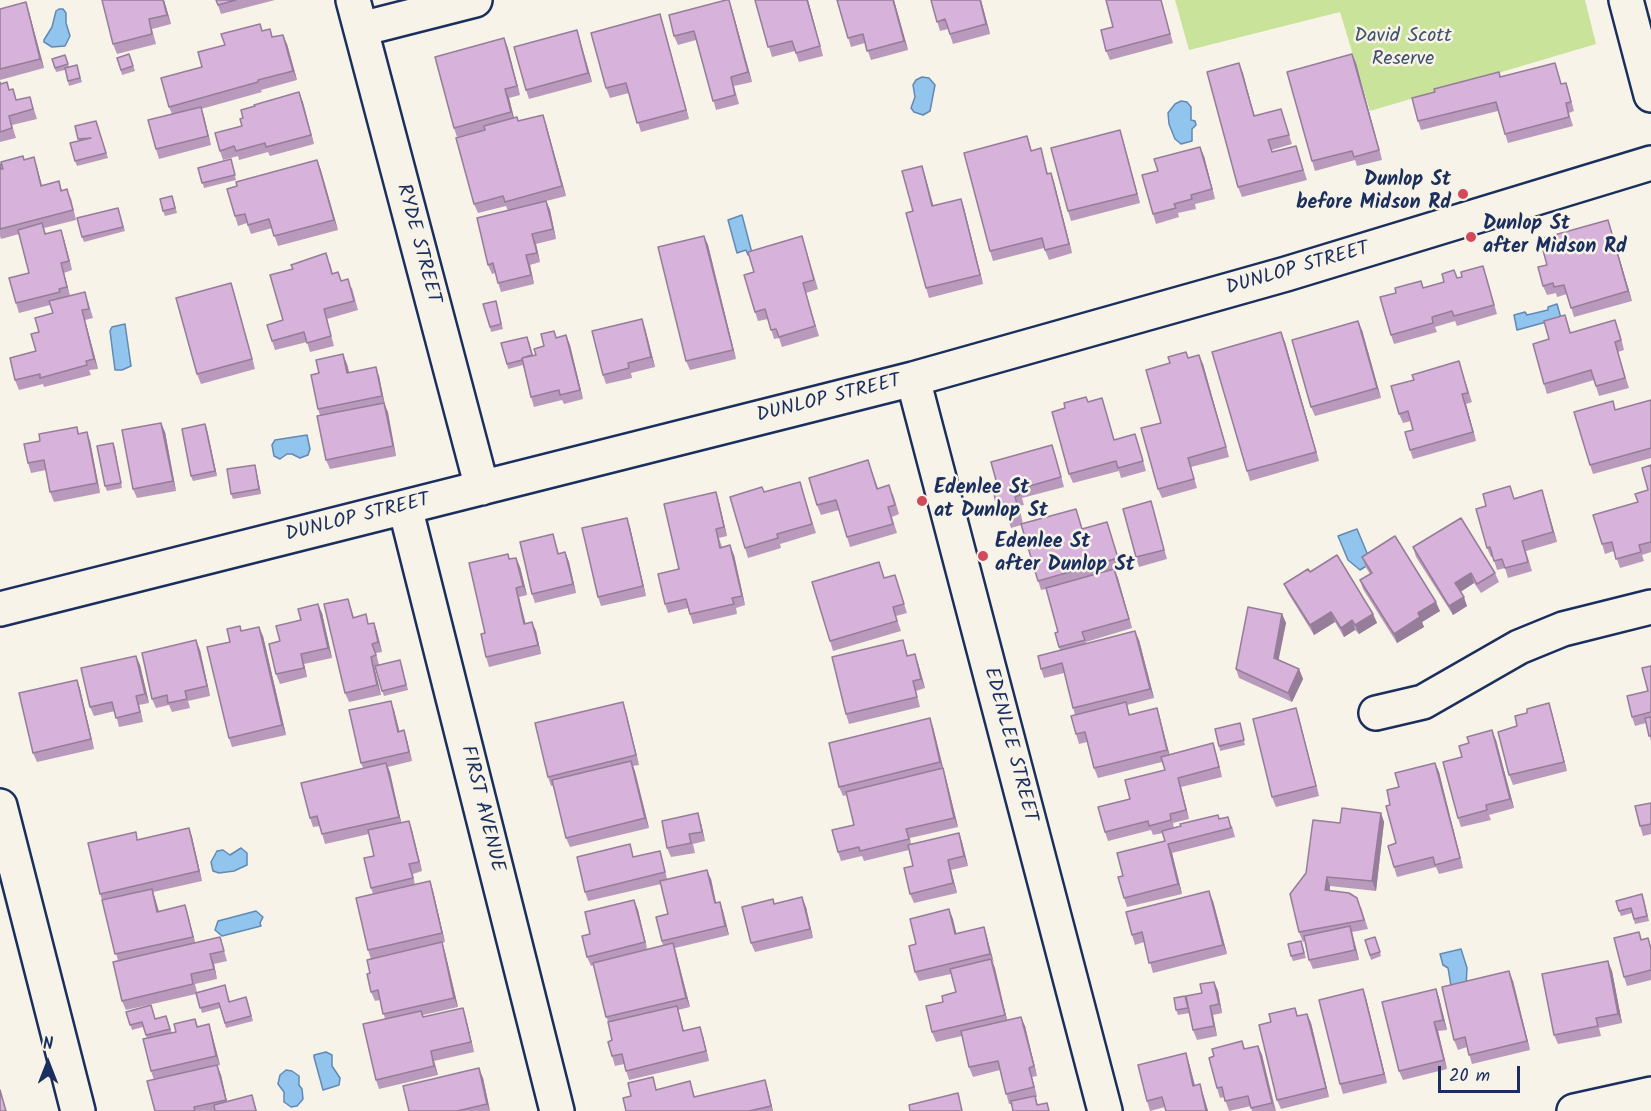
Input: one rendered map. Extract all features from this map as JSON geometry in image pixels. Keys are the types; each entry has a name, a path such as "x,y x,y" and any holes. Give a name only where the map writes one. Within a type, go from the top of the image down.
{"street":[{"path":"357,14 475,0"},
{"path":"1626,0 1651,95"},
{"name":"RYDE STREET","path":"357,14 482,488"},
{"name":"DUNLOP STREET","path":"0,607 913,379 1286,274 1651,163"},
{"name":"EDENLEE STREET","path":"913,379 1105,1111"},
{"name":"FIRST AVENUE","path":"405,507 557,1111"},
{"path":"1376,713 1423,702 1519,647 1563,629 1651,607"},
{"path":"0,806 78,1111"},
{"path":"1574,1111 1651,1094"}],"green space":[{"name":"David Scott Reserve","path":"1175,0 1585,0 1596,44 1370,111 1340,12 1189,50"}],"water":[{"path":"63,9 66,13 70,36 65,46 52,47 44,40 52,27 56,11"},
{"path":"922,77 929,78 935,85 930,111 923,115 914,112 911,108 915,97 913,85"},
{"path":"1181,101 1187,102 1191,107 1191,120 1195,121 1196,125 1192,129 1192,141 1181,144 1175,139 1169,124 1168,113 1175,104"},
{"path":"742,215 752,253 748,255 746,250 737,253 728,220"},
{"path":"1557,304 1561,318 1517,330 1514,315 1525,312 1527,315 1548,310 1548,307"},
{"path":"125,324 131,366 115,370 110,331 112,327"},
{"path":"307,435 310,449 308,455 300,458 287,454 280,459 274,456 272,445 275,440"},
{"path":"1357,529 1367,553 1376,554 1377,559 1360,570 1348,560 1338,536"},
{"path":"241,848 247,853 247,865 234,871 219,873 213,871 211,862 217,851 223,850 230,855"},
{"path":"256,911 263,917 261,926 222,936 215,930 218,921"},
{"path":"1461,949 1467,968 1466,986 1451,986 1448,968 1443,965 1440,954"},
{"path":"326,1052 332,1055 332,1066 340,1078 339,1085 323,1090 314,1055"},
{"path":"286,1070 299,1076 303,1099 297,1106 291,1107 284,1102 284,1092 278,1084 280,1075"}],"building":[{"path":"102,0 163,0 167,15 149,19 152,34 113,44"},
{"path":"216,0 236,0 218,5"},
{"path":"729,0 748,72 731,77 735,95 713,101 694,31 674,36 669,15"},
{"path":"755,0 807,0 820,46 796,53 792,41 768,47"},
{"path":"837,0 893,0 904,41 867,51 863,34 848,38"},
{"path":"931,0 980,0 986,24 950,34 945,19 937,22"},
{"path":"1106,0 1161,0 1170,34 1106,51 1101,30 1113,27"},
{"path":"26,2 40,59 0,69 0,9"},
{"path":"660,14 686,110 637,123 626,83 606,88 591,33"},
{"path":"260,24 262,31 270,29 272,37 283,35 293,71 169,107 161,78 202,67 198,52 225,45 221,34"},
{"path":"577,30 588,73 526,90 514,47"},
{"path":"504,38 517,86 505,89 511,112 454,128 435,57"},
{"path":"129,54 133,66 121,70 117,58"},
{"path":"1352,54 1379,150 1354,157 1352,151 1312,161 1287,72"},
{"path":"65,55 68,64 55,68 52,59"},
{"path":"1239,63 1254,116 1281,109 1289,135 1268,140 1272,152 1296,146 1303,170 1238,187 1207,72"},
{"path":"1555,63 1561,84 1566,83 1571,102 1566,103 1569,117 1505,134 1496,102 1418,121 1412,98 1435,92 1434,89 1499,72 1500,77"},
{"path":"77,65 80,78 68,81 65,68"},
{"path":"0,82 1,84 7,82 9,90 13,89 16,100 30,97 33,109 9,116 12,128 0,132"},
{"path":"299,92 311,135 266,147 265,143 236,151 234,146 220,151 215,133 242,126 241,110"},
{"path":"201,107 208,136 156,149 148,120"},
{"path":"543,115 562,186 505,202 503,196 474,204 456,138 485,130 484,126 517,117 518,121"},
{"path":"96,121 106,153 75,161 70,143 91,138 78,139 75,126"},
{"path":"1120,130 1137,194 1068,211 1051,148"},
{"path":"1027,136 1031,151 1041,148 1047,174 1051,173 1069,244 1045,250 1042,238 990,251 964,153"},
{"path":"1200,147 1212,189 1191,195 1192,199 1174,204 1176,208 1153,214 1142,175 1158,171 1154,159"},
{"path":"23,156 24,160 34,157 41,186 59,181 61,191 67,189 73,210 0,229 0,164 3,169 1,162"},
{"path":"231,159 235,175 202,183 198,168"},
{"path":"317,160 334,220 274,236 269,219 248,225 245,214 235,216 227,189 237,186 236,182"},
{"path":"922,166 932,206 961,199 980,275 926,288 906,213 913,211 902,171"},
{"path":"172,196 175,208 163,211 160,199"},
{"path":"546,201 553,229 532,234 537,253 526,255 531,275 498,283 493,263 488,265 477,218"},
{"path":"118,208 123,227 82,237 77,218"},
{"path":"1608,220 1628,291 1571,308 1564,285 1554,287 1553,283 1543,286 1538,267 1547,265 1540,239"},
{"path":"42,223 45,234 61,230 69,261 61,263 67,287 59,289 60,292 16,303 9,278 29,273 18,230"},
{"path":"704,236 733,350 686,361 658,247"},
{"path":"802,236 814,280 803,283 815,326 779,337 776,329 771,330 765,309 755,312 744,275 754,272 748,252"},
{"path":"326,253 332,274 338,272 341,281 348,279 354,301 324,309 331,336 307,343 304,332 272,341 267,325 283,320 270,275 293,269 291,265"},
{"path":"1483,266 1494,305 1454,316 1452,311 1432,317 1433,323 1391,335 1380,297 1396,293 1395,288 1421,281 1423,288 1444,282 1442,274 1454,270 1457,278 1462,277 1461,272"},
{"path":"231,283 252,359 197,374 176,298"},
{"path":"85,292 89,309 82,310 94,359 86,361 87,365 40,378 40,374 15,380 10,358 36,351 31,334 39,332 35,318 53,313 49,301"},
{"path":"496,301 501,324 490,327 483,304"},
{"path":"1565,315 1570,333 1615,320 1621,340 1615,342 1625,378 1596,386 1591,370 1544,384 1533,344 1549,339 1544,321"},
{"path":"642,319 651,357 628,363 629,368 603,375 592,331"},
{"path":"1358,321 1377,388 1311,407 1292,340"},
{"path":"554,331 556,338 566,335 580,390 560,395 559,390 531,397 522,358 536,355 534,349 544,346 541,334"},
{"path":"1281,332 1316,452 1247,471 1212,352"},
{"path":"527,337 532,355 507,364 501,343"},
{"path":"1186,352 1188,358 1199,355 1226,447 1188,458 1194,479 1158,489 1141,428 1161,423 1146,370 1170,363 1168,357"},
{"path":"343,354 347,373 376,367 382,396 318,409 311,375 319,373 316,360"},
{"path":"1459,361 1468,393 1462,394 1473,432 1410,450 1405,432 1413,430 1408,411 1399,414 1391,386 1414,380 1412,375"},
{"path":"1086,397 1088,402 1102,398 1114,440 1135,434 1143,461 1118,468 1116,461 1069,474 1052,412 1065,408 1064,403"},
{"path":"1651,400 1651,448 1590,465 1574,412 1613,401 1615,410"},
{"path":"384,403 393,446 326,460 317,416"},
{"path":"161,423 173,481 133,489 122,430"},
{"path":"205,424 215,471 191,476 182,429"},
{"path":"77,427 78,434 87,432 97,483 50,492 44,460 28,463 24,444 40,441 39,434"},
{"path":"113,443 121,483 105,486 97,446"},
{"path":"1052,445 1061,477 1019,489 1020,495 1015,497 1020,514 1007,518 1002,500 996,502 992,486 997,484 991,462"},
{"path":"868,460 877,489 889,485 895,505 888,507 893,524 847,537 836,500 817,505 809,478"},
{"path":"255,465 259,489 231,494 227,469"},
{"path":"1651,465 1651,542 1639,545 1641,552 1616,559 1612,542 1602,544 1593,515 1638,502 1635,494 1648,490 1642,468"},
{"path":"800,482 812,524 777,534 778,538 745,548 730,497 762,487 764,492"},
{"path":"1510,486 1514,499 1542,490 1553,532 1522,541 1528,562 1505,568 1502,559 1494,561 1490,547 1487,548 1476,509 1486,506 1483,494"},
{"path":"716,492 724,527 716,529 720,548 730,545 742,596 732,598 734,604 690,614 686,599 665,604 658,574 679,569 664,504"},
{"path":"1151,501 1164,550 1136,557 1123,509"},
{"path":"1076,509 1082,529 1107,522 1118,558 1038,581 1021,524"},
{"path":"627,518 643,586 598,597 582,528"},
{"path":"1461,518 1495,573 1477,584 1471,573 1455,583 1464,597 1449,606 1413,547"},
{"path":"553,534 558,554 565,552 573,584 532,594 520,542"},
{"path":"1395,536 1436,602 1418,613 1420,617 1394,634 1360,580 1372,573 1362,557"},
{"path":"508,554 509,559 516,558 523,586 516,588 524,624 532,622 538,645 486,657 481,634 485,633 469,563"},
{"path":"1337,555 1373,614 1355,625 1352,620 1341,628 1331,612 1310,625 1284,584 1308,569 1310,572"},
{"path":"879,562 884,578 895,575 904,604 893,607 897,621 830,641 812,582"},
{"path":"1114,569 1129,619 1082,632 1085,640 1059,647 1055,633 1058,632 1046,588"},
{"path":"348,599 353,618 366,614 368,624 374,623 378,642 372,644 376,655 371,657 377,685 345,693 324,604"},
{"path":"318,604 328,648 301,654 304,668 276,674 269,644 280,641 276,626 301,620 298,609"},
{"path":"1248,607 1282,614 1274,658 1299,669 1288,693 1236,669"},
{"path":"240,626 241,631 259,627 282,725 229,738 207,647 230,642 227,629"},
{"path":"1135,631 1150,689 1073,708 1062,663 1041,669 1038,656"},
{"path":"196,640 207,686 185,691 187,699 168,703 167,695 152,699 142,653"},
{"path":"903,640 907,656 915,654 921,679 913,681 917,697 846,714 832,657"},
{"path":"136,656 145,694 136,696 140,712 116,718 112,702 90,707 81,668"},
{"path":"400,660 406,685 382,691 375,666"},
{"path":"1651,666 1651,712 1632,717 1627,696 1648,691 1642,668"},
{"path":"77,680 91,739 33,753 19,693"},
{"path":"391,701 398,732 404,730 409,752 361,763 349,710"},
{"path":"623,702 636,755 548,777 535,723"},
{"path":"1126,702 1129,715 1157,708 1167,750 1094,768 1085,732 1076,734 1071,716"},
{"path":"1549,703 1564,762 1509,775 1498,732 1517,726 1515,716 1527,713 1527,709"},
{"path":"1296,708 1316,786 1272,797 1253,719"},
{"path":"1651,717 1651,736 1649,736 1645,718"},
{"path":"930,718 940,762 839,787 829,743"},
{"path":"1240,723 1244,740 1219,746 1215,729"},
{"path":"1492,730 1510,799 1486,805 1487,810 1458,818 1443,762 1462,757 1459,746 1469,743 1467,737"},
{"path":"1213,743 1219,767 1178,778 1186,810 1170,814 1171,820 1149,826 1148,821 1105,832 1098,807 1130,799 1125,780 1165,770 1161,757"},
{"path":"631,761 645,818 566,838 552,780"},
{"path":"386,763 399,817 322,834 317,816 310,818 301,783"},
{"path":"1435,763 1460,858 1435,865 1433,857 1394,867 1388,846 1396,843 1386,806 1390,805 1387,790 1399,787 1395,773"},
{"path":"943,768 954,818 906,829 909,839 860,851 859,847 838,852 832,830 854,825 846,792"},
{"path":"1651,803 1651,824 1640,826 1635,806"},
{"path":"1342,808 1381,813 1372,881 1327,877 1325,890 1349,893 1357,898 1364,920 1299,932 1290,894 1306,873 1313,820 1340,823"},
{"path":"698,813 702,832 689,834 691,843 667,848 662,821"},
{"path":"1218,815 1219,819 1228,817 1231,828 1168,844 1178,884 1124,898 1118,877 1123,876 1117,853 1165,841 1162,831"},
{"path":"409,821 419,862 409,864 413,878 371,888 364,858 374,856 368,830"},
{"path":"189,828 199,871 100,894 88,843 136,832 137,840"},
{"path":"959,833 964,856 948,860 953,883 910,894 904,868 913,866 908,845"},
{"path":"630,844 633,857 660,851 665,872 585,892 577,857"},
{"path":"707,870 715,903 720,902 725,926 662,941 656,917 668,914 660,881"},
{"path":"430,881 442,933 368,950 356,898"},
{"path":"152,889 157,912 185,905 193,937 115,954 102,900"},
{"path":"1209,891 1223,945 1149,963 1142,932 1132,935 1126,912"},
{"path":"1642,894 1647,916 1634,919 1631,908 1619,911 1616,901"},
{"path":"802,897 810,929 751,943 742,907 773,899 774,904"},
{"path":"634,900 645,942 587,957 582,936 590,934 585,912"},
{"path":"949,909 955,934 984,927 990,954 915,972 909,946 916,944 910,919"},
{"path":"1350,926 1355,950 1309,960 1304,936"},
{"path":"1639,932 1641,940 1648,938 1651,949 1651,970 1624,977 1614,938"},
{"path":"220,937 224,951 210,954 214,969 191,974 193,984 122,1001 113,962"},
{"path":"1375,937 1380,952 1370,955 1365,940"},
{"path":"1301,941 1304,953 1291,956 1288,944"},
{"path":"442,942 454,998 383,1014 378,990 371,992 367,960"},
{"path":"673,943 686,998 606,1017 593,963"},
{"path":"991,959 1005,1015 932,1032 926,1006 943,1002 942,996 956,992 950,969"},
{"path":"1608,961 1618,1014 1596,1018 1598,1026 1554,1035 1542,974"},
{"path":"1509,971 1527,1041 1469,1055 1465,1037 1454,1040 1442,987"},
{"path":"1214,982 1219,1004 1210,1006 1214,1026 1193,1030 1186,996 1202,993 1200,984"},
{"path":"225,985 229,1002 246,997 251,1016 225,1023 219,1003 200,1008 196,993"},
{"path":"1363,989 1384,1074 1340,1084 1319,1000"},
{"path":"1436,989 1443,1020 1434,1022 1444,1060 1399,1071 1382,1002"},
{"path":"1185,996 1188,1008 1176,1010 1174,998"},
{"path":"151,1005 155,1019 166,1016 170,1029 146,1035 142,1022 130,1025 126,1012"},
{"path":"677,1006 683,1031 700,1027 706,1051 626,1071 622,1054 612,1056 608,1042 612,1040 608,1022"},
{"path":"463,1008 471,1042 431,1051 434,1066 376,1080 363,1024 421,1011 423,1017"},
{"path":"1295,1008 1297,1016 1307,1014 1326,1088 1277,1100 1259,1025 1271,1022 1269,1014"},
{"path":"1021,1017 1034,1066 1029,1068 1034,1087 1006,1094 998,1061 969,1067 961,1031"},
{"path":"195,1019 197,1027 209,1024 216,1056 151,1071 143,1039 176,1032 174,1024"},
{"path":"1242,1041 1244,1049 1258,1046 1272,1103 1251,1108 1248,1096 1225,1101 1222,1087 1217,1088 1209,1058 1214,1056 1212,1049"},
{"path":"1186,1053 1193,1086 1200,1084 1206,1111 1166,1111 1162,1097 1147,1101 1138,1065"},
{"path":"217,1065 226,1100 194,1107 195,1111 155,1111 147,1081"},
{"path":"479,1068 487,1104 457,1111 409,1111 403,1086"},
{"path":"653,1077 656,1090 690,1081 694,1097 765,1080 771,1106 749,1111 626,1111 623,1098 631,1096 628,1083"},
{"path":"0,1090 6,1111 0,1111"},
{"path":"958,1093 962,1111 910,1111 909,1105"},
{"path":"252,1095 256,1111 215,1111 214,1105"},
{"path":"1035,1096 1037,1105 1047,1103 1049,1111 1013,1111 1011,1101"}],"place":[{"name":"Dunlop St before Midson Rd","path":"1463,194"},
{"name":"Dunlop St after Midson Rd","path":"1471,237"},
{"name":"Edenlee St at Dunlop St","path":"922,501"},
{"name":"Edenlee St after Dunlop St","path":"983,556"}]}
